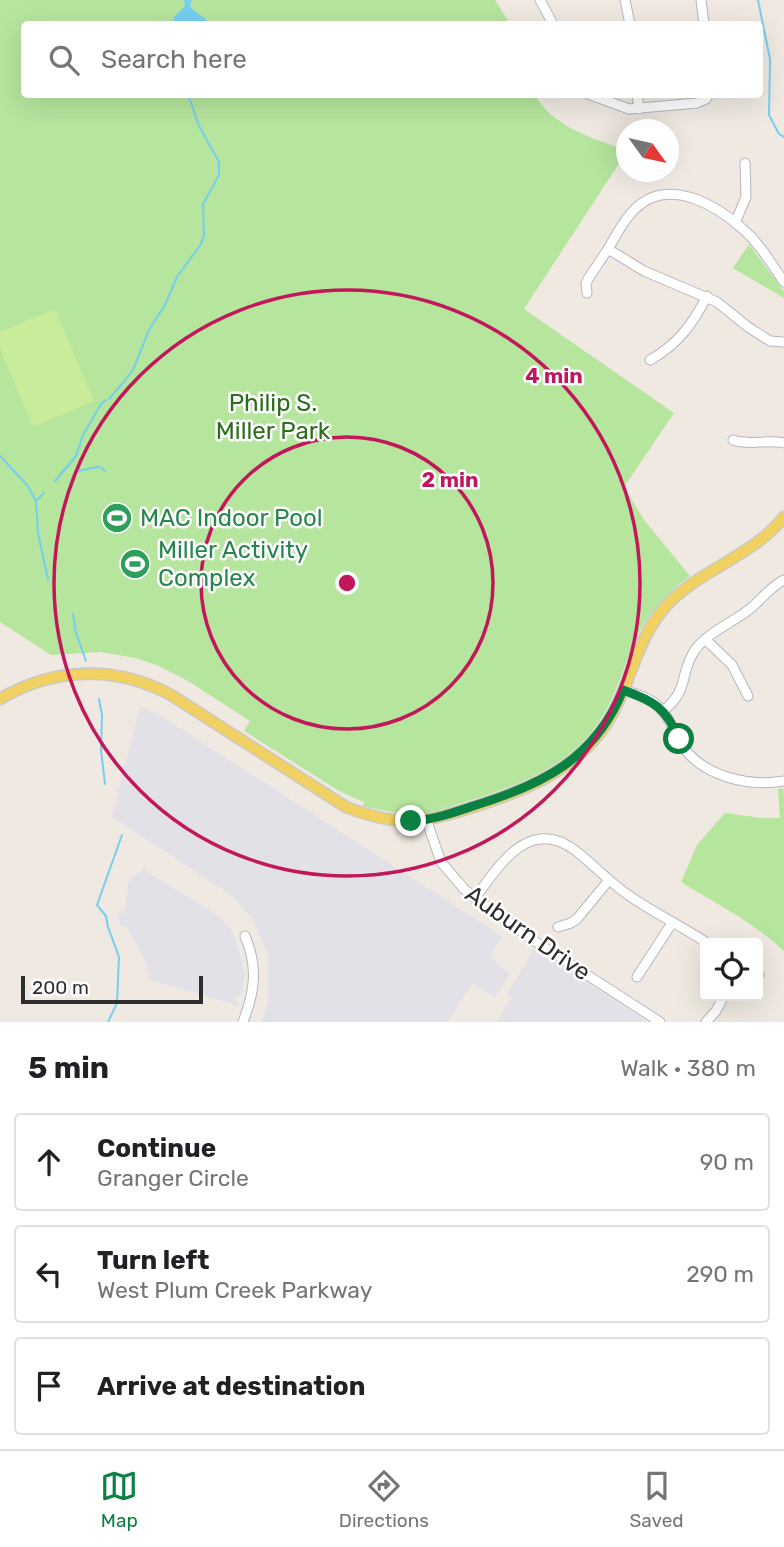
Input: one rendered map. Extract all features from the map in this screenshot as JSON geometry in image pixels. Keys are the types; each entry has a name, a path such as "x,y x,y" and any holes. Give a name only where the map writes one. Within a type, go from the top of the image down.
{"main road":[{"path":"0,699 29,684 70,674 109,674 139,681 171,695 342,804 384,818 426,819 504,796 542,780 578,756 613,714 645,637 664,609 692,583 760,541 784,517"}],"street":[{"path":"540,0 551,21"},
{"path":"625,0 629,21"},
{"path":"701,0 704,21"},
{"path":"598,98 623,108 697,103 707,98"},
{"path":"638,98 639,108"},
{"path":"735,223 746,197 745,163"},
{"path":"587,293 588,279 636,208 654,197 677,194 689,196 735,223 751,238 784,282"},
{"path":"608,249 644,271 707,296 757,334 776,343 784,342"},
{"path":"650,360 681,337 707,296"},
{"path":"733,440 748,443 784,443"},
{"path":"663,711 680,694 696,649 753,607 772,586 784,580"},
{"path":"706,640 732,665 748,696"},
{"path":"623,690 648,699 663,711 684,747 704,768 728,777 762,782 784,781"},
{"name":"Auburn Drive","path":"426,819 443,866 475,898 533,940 660,1022"},
{"path":"475,898 511,852 535,841 550,840 570,846 609,880 700,939"},
{"path":"558,927 577,919 609,880"},
{"path":"637,977 672,923"},
{"path":"243,1022 255,981 253,958 245,936"},
{"path":"706,1022 721,1001"}],"shaded area":[{"path":"140,706 167,720 502,936 490,956 510,974 495,997 472,983 448,1022 262,1022 268,1004 268,955 252,918 231,895 112,817"},
{"path":"143,869 215,914 230,927 236,939 245,975 242,994 234,997 240,1006 151,980 144,958 126,926 121,927 118,914 124,913 129,881"},
{"path":"534,949 647,1022 497,1022 511,997 507,994"}],"green space":[{"name":"Philip S. Miller Park","path":"0,0 495,0 508,21 21,21 21,98 537,98 562,123 616,147 616,168 524,309 674,413 624,487 644,520 690,576 664,598 638,635 601,719 575,749 560,761 524,781 435,811 409,814 363,806 364,802 339,791 244,731 250,721 188,681 157,665 101,652 51,655 0,622"},
{"path":"749,244 784,292 784,298 733,268"},
{"path":"55,309 94,401 33,427 0,349 0,332"},
{"path":"783,788 784,951 747,922 681,882 697,845 725,813 780,818 778,789"}],"water":[{"path":"184,0 192,0 190,6 207,21 174,21 174,17 185,6"}],"waterway":[{"path":"758,0 762,21"},
{"path":"763,25 770,59 769,115 779,134 784,137"},
{"path":"122,384 133,370 149,330 165,305 177,277 201,244 204,235 203,204 219,175 219,162 199,126 189,98"},
{"path":"109,399 121,385"},
{"path":"55,481 76,456 83,435 106,400"},
{"path":"0,456 27,485 36,501 38,533 48,580"},
{"path":"77,471 98,467"},
{"path":"100,467 105,471"},
{"path":"37,500 44,493"},
{"path":"73,614 76,633 86,661"},
{"path":"99,699 105,784"},
{"path":"108,1022 117,1003 119,957 106,916 97,905 122,835"}],"place":[{"name":"MAC Indoor Pool","path":"117,518"},
{"name":"Miller Activity Complex","path":"135,564"}],"route":[{"path":"411,821 453,813 491,801 555,773 578,756 599,734 613,714 623,690 657,705 673,724 679,739"}]}
